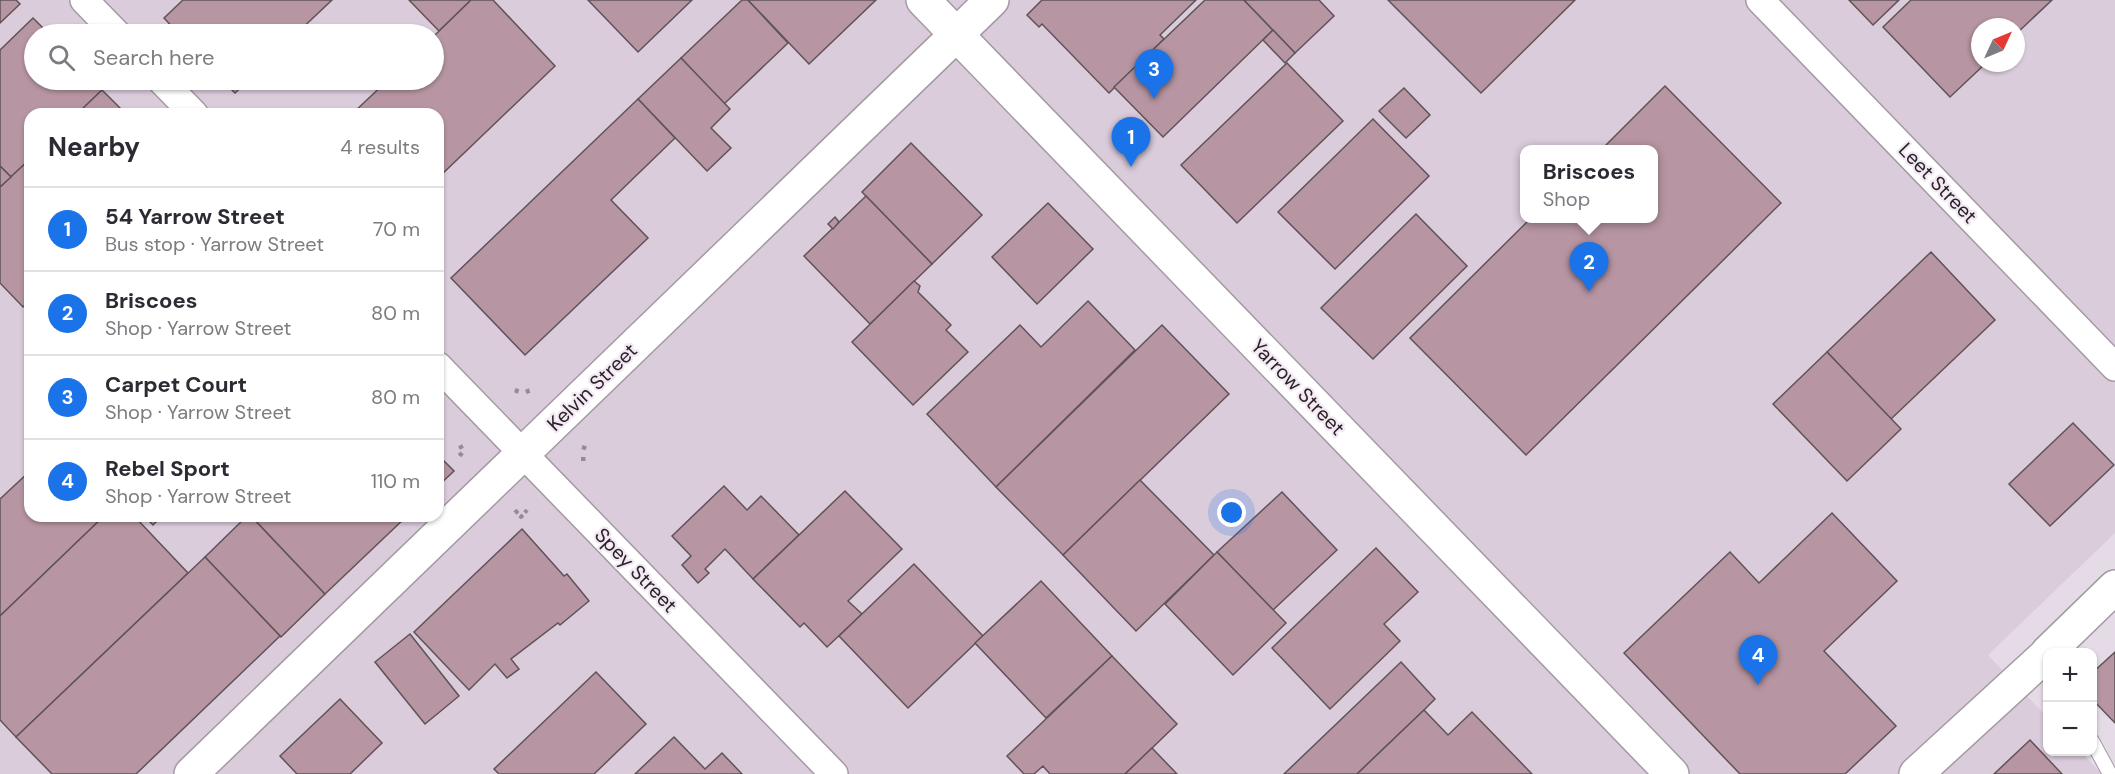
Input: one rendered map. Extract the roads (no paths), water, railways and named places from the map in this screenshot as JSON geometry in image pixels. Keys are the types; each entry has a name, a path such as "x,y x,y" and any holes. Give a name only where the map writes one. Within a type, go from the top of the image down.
{"street":[{"path":"84,0 107,24"},
{"name":"Yarrow Street","path":"923,0 1672,774"},
{"name":"Kelvin Street","path":"191,774 992,0"},
{"name":"Leet Street","path":"1760,0 2115,366"},
{"path":"171,90 188,108"},
{"name":"Spey Street","path":"444,372 834,774"},
{"path":"1916,774 2042,662 2115,587"}],"lane":[{"path":"2097,750 2110,774"}],"place":[{"name":"Carpet Court","path":"1154,99"},
{"name":"54 Yarrow Street","path":"1131,167"},
{"name":"Briscoes","path":"1589,292"},
{"name":"Rebel Sport","path":"1758,685"}]}
